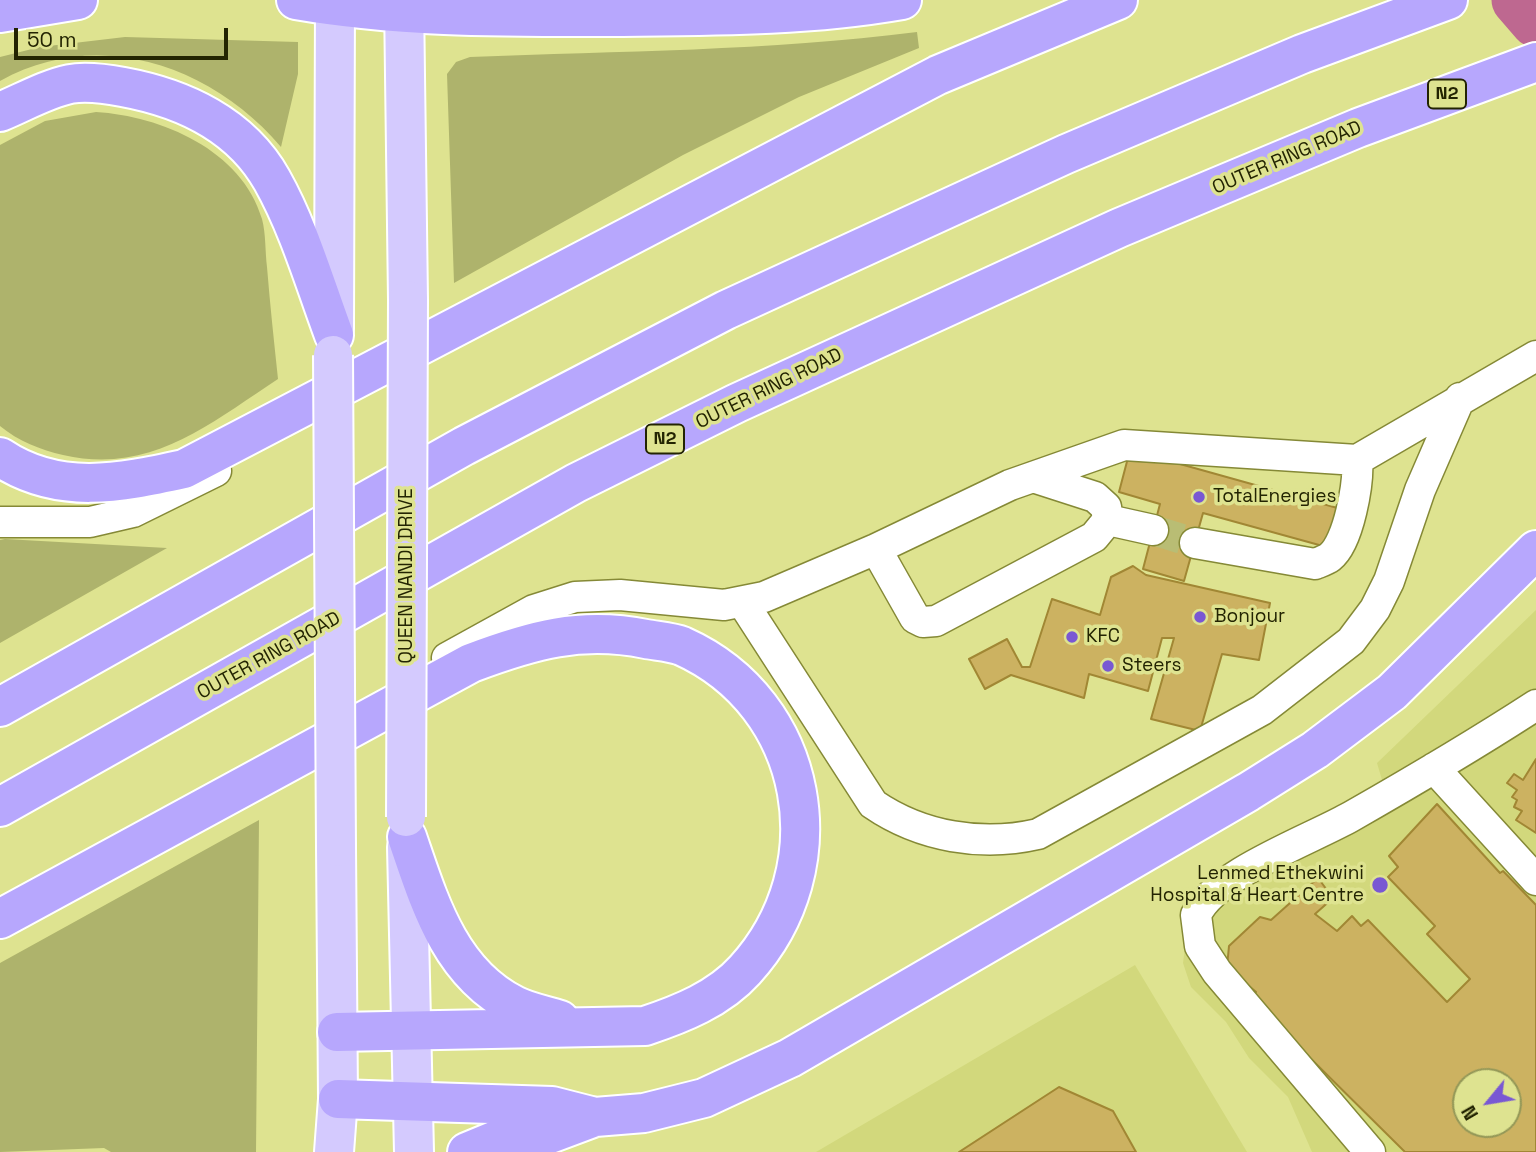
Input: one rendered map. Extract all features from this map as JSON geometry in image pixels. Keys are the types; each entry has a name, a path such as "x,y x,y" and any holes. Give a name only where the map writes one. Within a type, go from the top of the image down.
{"highway":[{"path":"0,13 78,0"},
{"path":"296,0 501,17 777,16 902,0"},
{"path":"467,0 501,17"},
{"path":"0,457 39,477 66,484 131,480 184,469 938,75 1118,0"},
{"path":"0,707 464,446 714,316 1066,154 1302,54 1448,0"},
{"name":"OUTER RING ROAD","path":"0,807 588,477 935,310 1119,228 1357,128 1536,62"},
{"path":"0,112 71,84 108,85 162,94 214,119 243,142 272,179 295,231 334,345"},
{"path":"467,1152 496,1140 547,1135 595,1117 643,1113 704,1097 790,1058 1248,792 1315,750 1392,692 1536,550"},
{"path":"0,919 483,658 519,645 568,634 627,635 681,645 723,671 759,703 782,739 797,785 801,827 797,871 786,909 767,942 744,971 713,997 676,1016 645,1026 412,1033 337,1032"},
{"path":"406,827 439,928 458,956 482,982 514,1006 592,1029"},
{"path":"338,1099 552,1106 595,1117"}],"main road":[{"path":"334,1152 338,1099 335,4"},
{"name":"QUEEN NANDI DRIVE","path":"404,8 408,300 406,827 415,1103 414,1152"}],"lane":[{"path":"98,865 319,728 534,610 575,597 620,594 723,605 743,603 876,549 979,499 1124,445 1357,460 1536,356"},
{"path":"0,522 90,522 133,512 227,465 326,397"},
{"path":"743,603 766,644 873,804 887,814 938,834 1012,840 1038,834 1262,710 1351,641 1376,609 1389,582 1420,490 1460,398"},
{"path":"1195,543 1315,564 1331,556 1342,541 1359,480 1357,460"},
{"path":"876,549 910,612 918,621 929,623 958,611 1094,537 1108,520 1106,507 1095,497 1033,477"},
{"path":"1108,520 1153,530"},
{"path":"1370,1152 1217,972 1200,946 1196,915 1208,897 1239,874 1350,818 1536,705"},
{"path":"1434,768 1536,880"}],"shaded area":[{"path":"917,32 919,48 799,97 683,155 454,283 447,74 456,62 470,57 750,47"},
{"path":"125,37 298,42 298,74 281,147 253,119 222,95 188,76 152,63 114,56 76,57 38,65 0,81 0,57 40,47"},
{"path":"96,112 147,121 196,141 218,156 237,174 252,195 264,231 278,379 228,413 178,441 152,452 124,458 95,459 63,455 38,448 0,426 0,145 45,121"},
{"path":"0,540 167,548 0,643"},
{"name":"Lenmed Ethekwini Hospital & Heart Centre","path":"1536,610 1536,1152 1312,1152 1288,1097 1249,1058 1226,1022 1191,987 1183,963 1185,948 1193,936 1191,904 1385,790 1377,763"},
{"path":"259,820 256,1152 111,1152 104,1148 0,1152 0,963"},
{"path":"1135,965 1247,1152 816,1152"}],"building":[{"path":"1130,450 1341,509 1330,548 1203,513 1184,581 1143,569 1160,504 1119,492"},
{"path":"1133,566 1146,575 1270,603 1259,660 1222,654 1200,731 1151,719 1174,638 1162,638 1148,691 1089,674 1084,698 1011,675 985,689 969,659 1007,639 1022,667 1030,667 1052,599 1100,615 1111,577"},
{"path":"1536,759 1536,833 1516,820 1522,811 1514,807 1517,800 1512,797 1517,790 1507,783 1514,774 1523,780"},
{"path":"1437,804 1500,873 1503,871 1536,905 1536,1152 1405,1152 1301,1049 1253,995 1256,992 1227,967 1229,946 1260,917 1271,920 1318,878 1333,898 1315,914 1337,931 1352,916 1361,926 1368,920 1447,1002 1470,979 1427,934 1435,926 1388,877 1398,867 1389,856"},
{"path":"1059,1087 1113,1111 1136,1152 959,1152"}],"waterway":[{"path":"1517,0 1536,22"}],"tunnel":[{"path":"1153,530 1195,543"}],"place":[{"name":"TotalEnergies","path":"1199,497"},
{"name":"Bonjour","path":"1200,617"},
{"name":"KFC","path":"1072,637"},
{"name":"Steers","path":"1108,666"},
{"name":"Lenmed Ethekwini Hospital & Heart Centre","path":"1380,885"}]}
